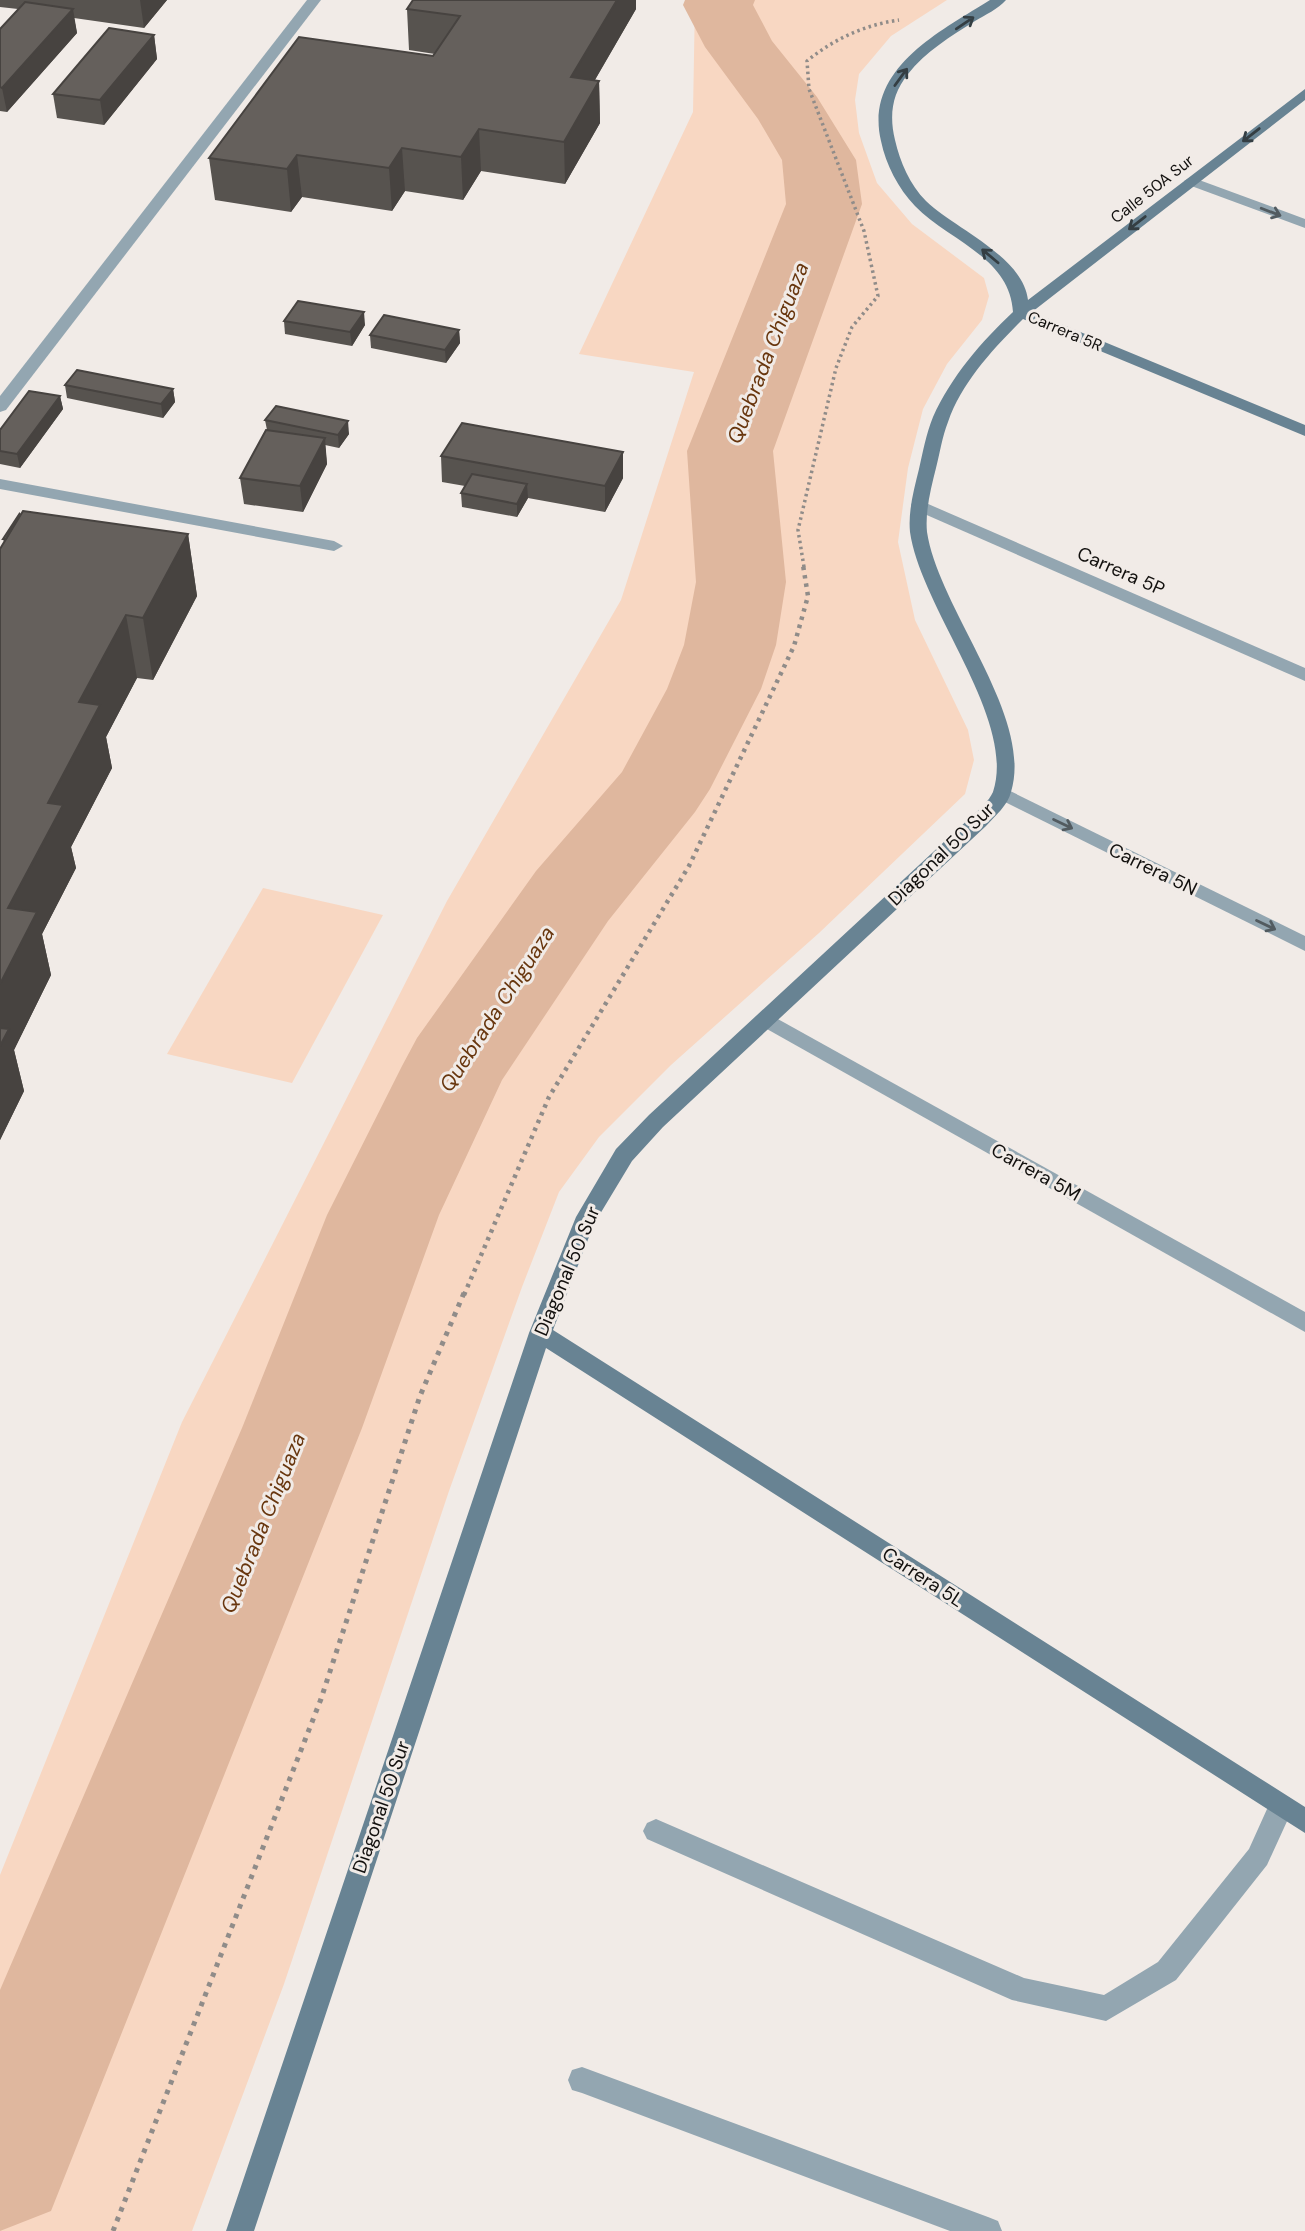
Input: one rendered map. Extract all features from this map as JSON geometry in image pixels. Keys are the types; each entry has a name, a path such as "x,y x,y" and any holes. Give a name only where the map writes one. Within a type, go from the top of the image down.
{"main road":[{"name":"Carrera 5R","path":"999,0 930,46 897,80 886,102 884,127 892,156 907,187 922,205 989,255 1010,276 1020,293 1021,313 1305,431"},
{"name":"Calle 50A Sur","path":"1021,313 1305,93"},
{"name":"Diagonal 50 Sur","path":"240,2231 540,1334 584,1223 624,1156 656,1121 979,821 1002,793 1005,774 1004,750 999,731 979,681 936,590 919,532 919,505 937,429 954,394 991,342 1021,313"},
{"name":"Carrera 5L","path":"540,1334 1305,1821"}],"street":[{"path":"0,407 314,0"},
{"path":"1191,181 1305,225"},
{"path":"0,484 334,546"},
{"name":"Carrera 5P","path":"919,505 1305,675"},
{"name":"Carrera 5N","path":"1002,793 1305,944"},
{"name":"Carrera 5M","path":"767,1020 1305,1323"},
{"path":"656,1831 1022,1991 1105,2008 1167,1971 1258,1857 1281,1806"},
{"path":"582,2080 988,2231"}],"path":[{"path":"113,2231 321,1699 415,1409 430,1371 549,1097 689,866 793,646 808,596 798,530 836,368 852,327 878,296 864,231 808,89 807,61 828,43 884,22 906,20"}],"shaded area":[{"path":"695,0 947,0 891,36 859,74 855,100 859,133 877,183 912,224 984,278 989,296 982,320 947,364 923,409 908,468 898,542 915,620 968,730 974,760 965,794 819,933 671,1065 599,1137 559,1192 449,1491 284,1984 192,2231 0,2231 0,1875 182,1422 447,901 621,600 694,372 579,354 693,112"},
{"path":"263,888 383,915 292,1083 167,1054"}],"building":[{"path":"413,0 617,0 571,77 599,81 564,142 479,129 461,157 402,148 389,168 297,155 287,169 209,158 299,37 433,56 460,16 407,9"},
{"path":"25,2 73,9 2,88 0,29"},
{"path":"109,28 154,35 100,100 53,94"},
{"path":"298,301 364,312 350,332 284,321"},
{"path":"384,315 459,330 445,350 370,335"},
{"path":"77,370 173,389 161,404 65,385"},
{"path":"29,391 60,396 17,454 0,451 0,430"},
{"path":"276,406 348,421 338,435 265,420"},
{"path":"462,423 623,452 605,486 441,456"},
{"path":"266,430 325,438 300,486 240,478"},
{"path":"472,474 527,484 517,504 461,493"},
{"path":"23,511 188,534 143,618 126,615 79,702 100,705 48,803 63,805 8,908 37,912 0,984 0,549"},
{"path":"20,513 6,539 3,539"},
{"path":"0,1028 9,1029 0,1046"}],"waterway":[{"name":"Quebrada Chiguaza","path":"0,2160 302,1428 383,1215 455,1066 572,896 661,789 714,689 730,645 741,582 730,451 824,204 819,160 791,113 740,47 718,5 720,0"}]}
